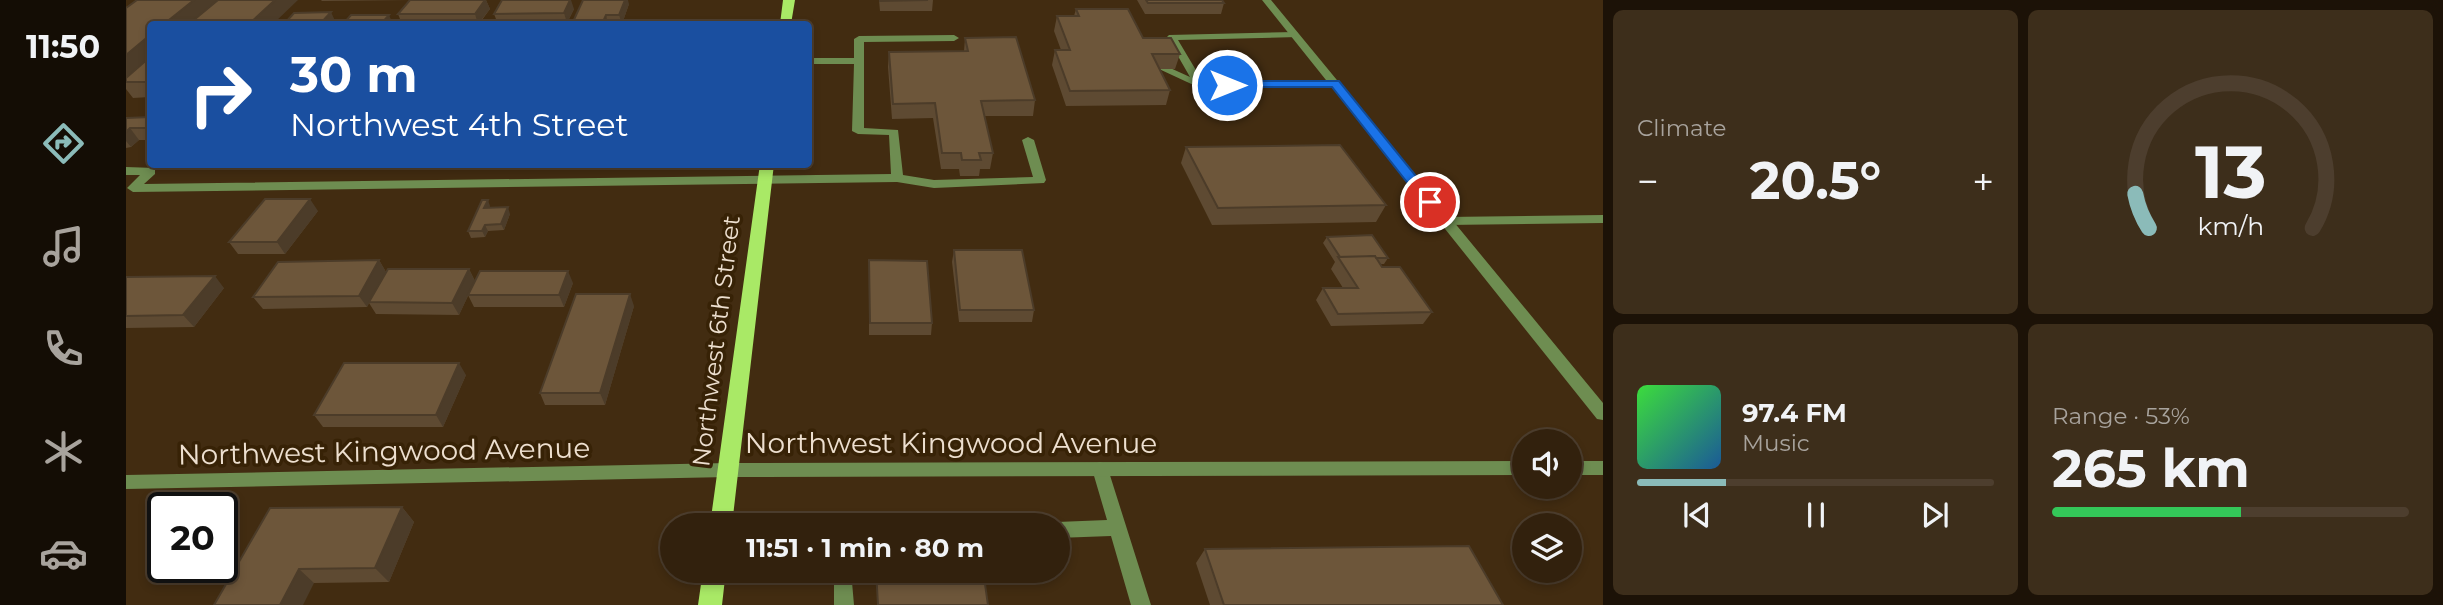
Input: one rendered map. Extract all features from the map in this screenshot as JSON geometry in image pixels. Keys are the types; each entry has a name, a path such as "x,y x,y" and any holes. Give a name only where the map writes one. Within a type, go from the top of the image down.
{"main road":[{"path":"786,21 789,0"},
{"name":"Northwest 6th Street","path":"722,513 766,172"},
{"path":"710,605 713,583"}],"street":[{"path":"1266,0 1603,414"},
{"path":"1164,45 1172,37 1295,35"},
{"path":"1172,37 1200,85"},
{"path":"897,178 894,132 858,131 859,39 954,38"},
{"path":"812,61 858,61"},
{"path":"1164,69 1200,85 1335,84"},
{"path":"126,171 151,171 133,188 766,172 897,178 934,184 1040,180 1028,140"},
{"path":"1446,221 1603,219"},
{"name":"Northwest Kingwood Avenue","path":"126,482 728,470 1512,468"},
{"path":"1582,468 1603,468"},
{"path":"1100,469 1141,605"},
{"path":"1070,530 1117,528"},
{"path":"843,583 844,605"}],"building":[{"path":"137,0 194,0 168,21 147,21 147,38 126,55 126,8"},
{"path":"218,0 275,0 252,21 193,21"},
{"path":"410,0 485,0 475,14 398,14"},
{"path":"502,0 570,0 564,13 494,14"},
{"path":"583,0 625,0 619,15 606,15 603,21 573,21"},
{"path":"1146,0 1222,0 1224,3 1148,3"},
{"path":"1076,9 1128,9 1143,38 1171,38 1180,54 1152,54 1170,90 1070,91 1055,50 1070,50 1057,16 1079,16"},
{"path":"331,12 323,21 287,21 294,13"},
{"path":"351,15 389,15 384,21 346,21"},
{"path":"1016,37 1035,100 981,101 993,153 979,153 981,160 962,160 961,153 942,153 935,103 893,104 889,52 968,51 965,38"},
{"path":"147,60 147,82 126,82 126,78"},
{"path":"147,117 147,128 130,128 126,132 126,118"},
{"path":"1340,145 1386,205 1218,208 1186,147"},
{"path":"265,199 310,199 277,242 229,242"},
{"path":"482,200 488,200 484,208 508,207 501,224 485,225 482,231 468,231"},
{"path":"1372,235 1388,258 1340,257 1327,237"},
{"path":"954,250 1022,250 1034,310 960,310"},
{"path":"1375,256 1382,267 1400,267 1432,312 1338,314 1323,288 1358,288 1338,257"},
{"path":"379,260 359,296 253,297 278,262"},
{"path":"869,260 927,261 932,323 870,323"},
{"path":"388,269 469,269 452,303 369,302"},
{"path":"480,271 568,271 559,295 468,295"},
{"path":"215,276 183,315 126,316 126,277"},
{"path":"576,294 630,294 600,393 540,393"},
{"path":"344,363 459,363 436,415 314,415"},
{"path":"402,507 375,568 299,569 280,605 214,605 227,583 238,583 238,563 270,508"},
{"path":"1469,546 1503,605 1224,605 1205,549"},
{"path":"877,583 985,583 988,605 878,605"}],"route":[{"path":"1227,85 1335,84 1430,202"}]}
